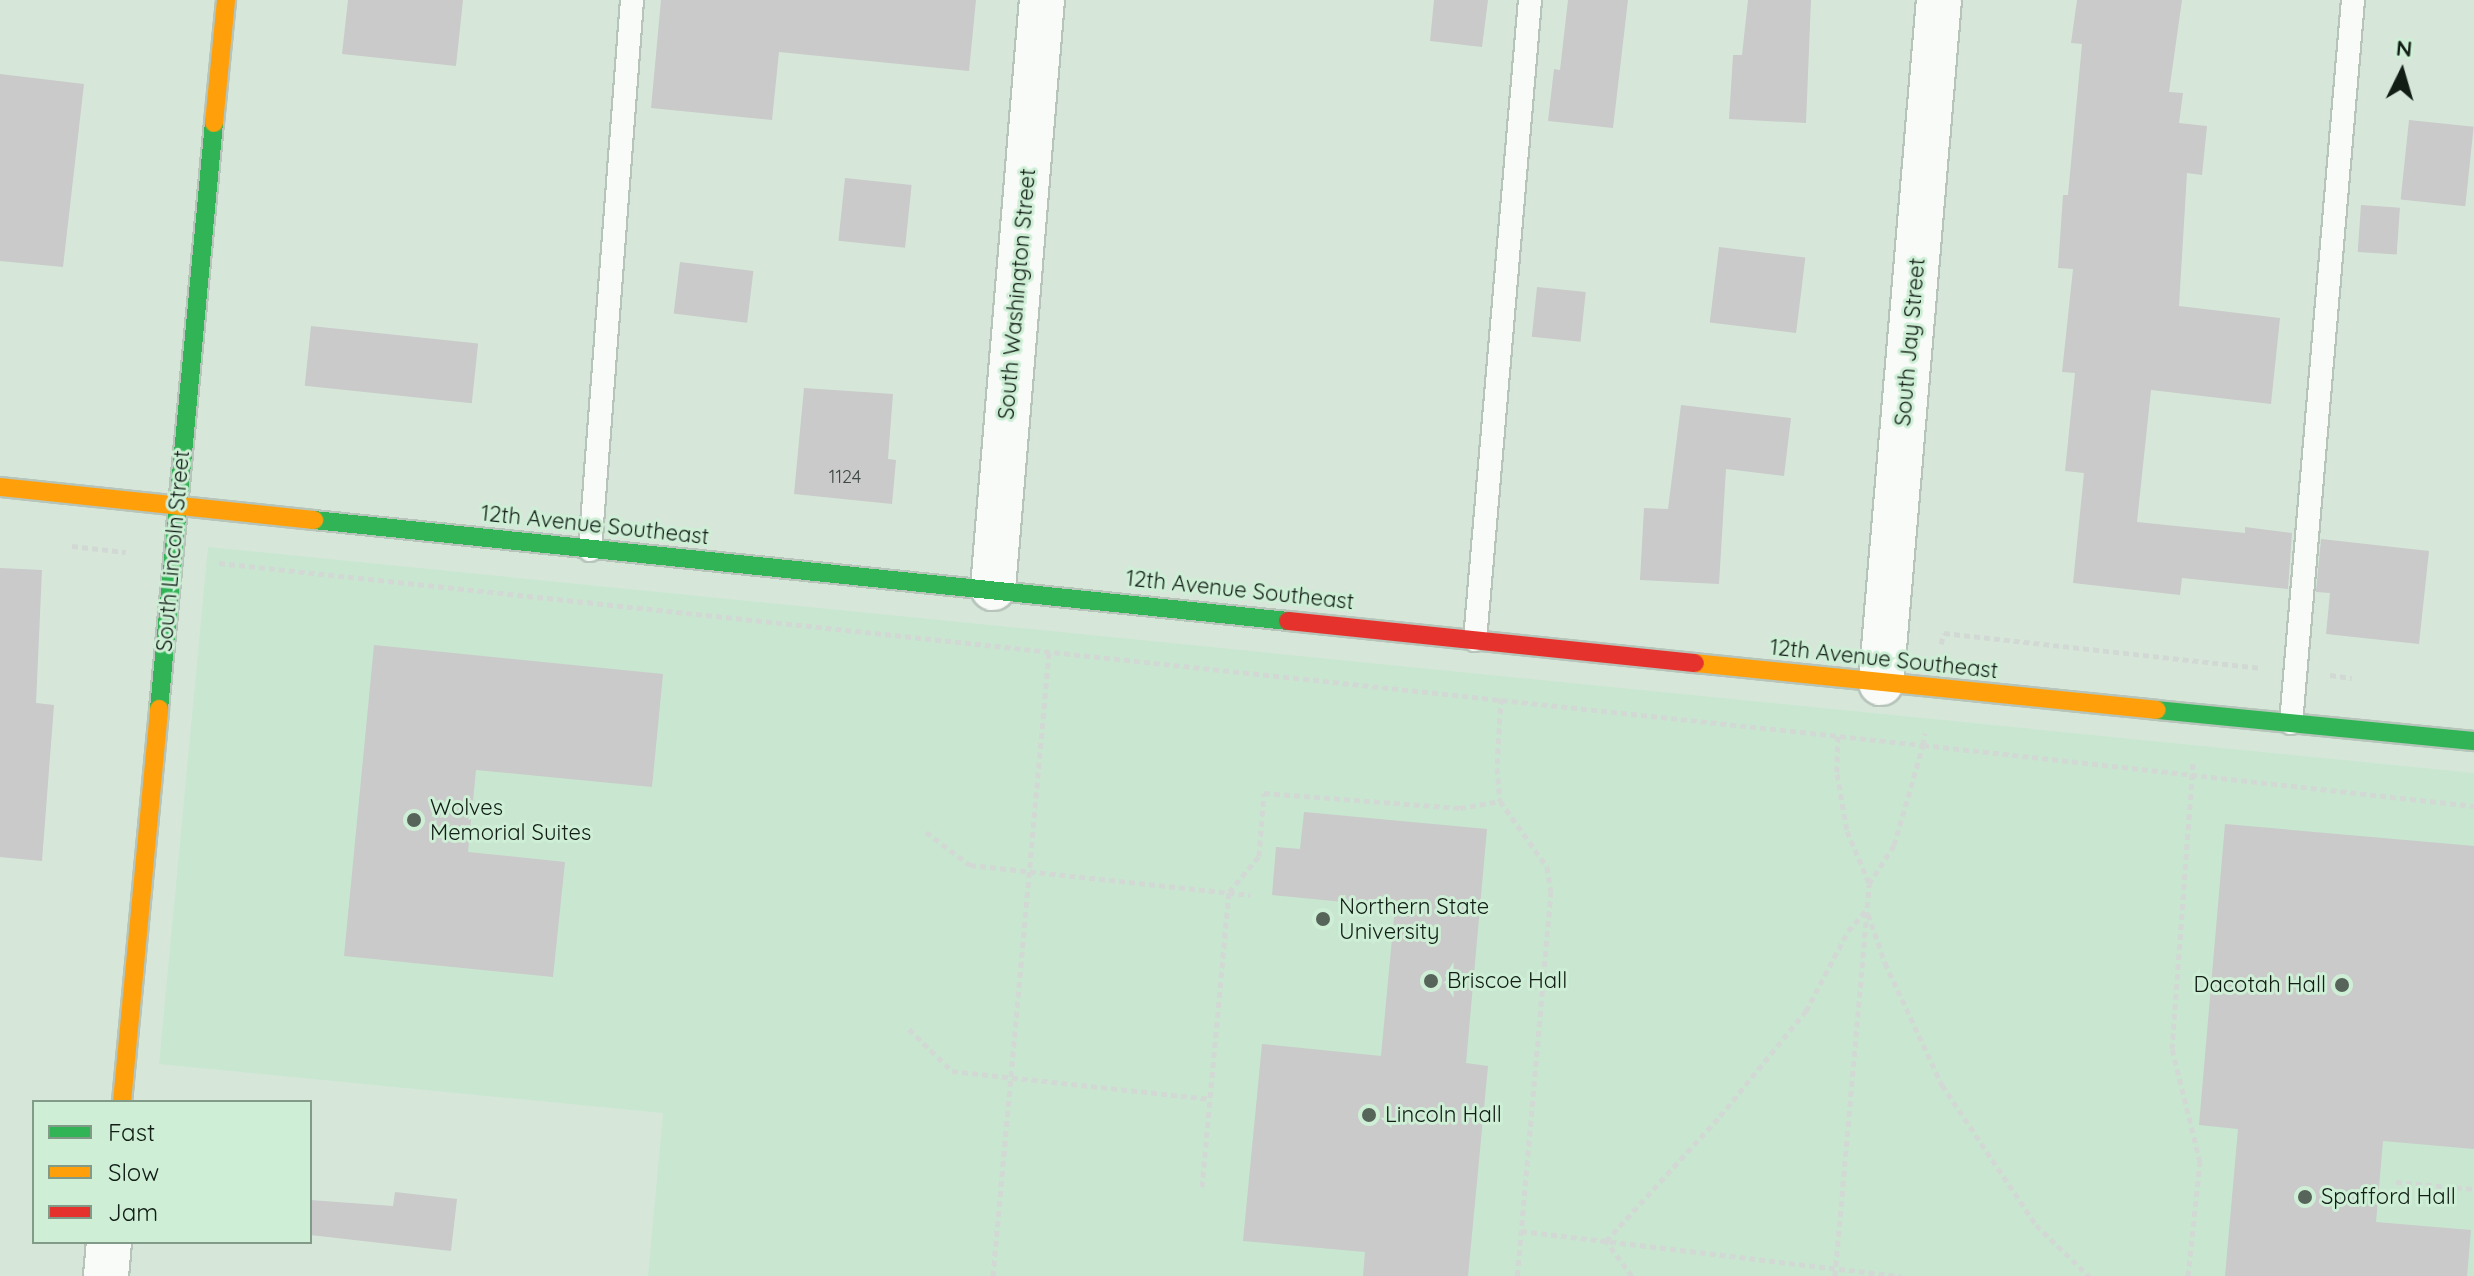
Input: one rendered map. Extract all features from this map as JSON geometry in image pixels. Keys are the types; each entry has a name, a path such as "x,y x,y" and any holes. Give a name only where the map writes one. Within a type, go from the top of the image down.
{"street":[{"name":"South Lincoln Street","path":"122,1100 226,0"},
{"name":"South Washington Street","path":"993,588 1042,0"},
{"name":"South Jay Street","path":"1881,683 1939,0"},
{"name":"12th Avenue Southeast","path":"0,487 590,550 993,588 1881,683 2474,741"},
{"path":"106,1276 109,1244"}],"lane":[{"path":"590,550 632,0"},
{"path":"1475,640 1530,0"},
{"path":"2291,723 2353,0"}],"path":[{"path":"1503,644 1497,768 1500,801 1547,867 1551,891 1517,1276"},
{"path":"993,1276 1049,652"},
{"path":"2188,1276 2200,1162 2172,1049 2200,661"},
{"path":"1835,1276 1869,884 1847,831 1837,774 1838,736"},
{"path":"1869,884 1894,845 1923,745 2474,806"},
{"path":"1202,1187 1229,892 1259,856 1264,793 1460,808 1500,801"},
{"path":"926,832 970,865 1250,895"},
{"path":"1606,1241 1720,1116 1806,1011 1848,931 1867,909"},
{"path":"1867,909 1885,963 1942,1085 2036,1225 2089,1276"},
{"path":"909,1029 952,1071 1210,1099"},
{"path":"2396,1182 2474,1189"},
{"path":"1521,1231 1901,1276"},
{"path":"1606,1241 1632,1276"}],"shaded area":[{"name":"Northern State University","path":"208,547 2474,773 2474,1276 648,1276 663,1113 159,1064"}],"building":[{"path":"348,0 463,0 456,66 342,54"},
{"path":"661,0 976,0 969,71 779,52 772,120 651,108"},
{"path":"1434,0 1488,0 1482,47 1430,41"},
{"path":"1568,0 1628,0 1613,128 1548,121 1554,69 1560,70"},
{"path":"1748,0 1811,0 1806,123 1729,119 1733,55 1742,55"},
{"path":"2077,0 2182,0 2169,92 2183,93 2179,123 2207,126 2202,175 2187,173 2179,306 2280,318 2271,404 2151,390 2137,522 2245,533 2245,527 2292,533 2288,589 2182,578 2180,595 2073,583 2084,473 2065,471 2075,373 2062,372 2073,269 2058,268 2063,195 2068,195 2082,44 2071,43"},
{"path":"0,74 84,84 63,267 0,261"},
{"path":"2409,120 2474,127 2465,206 2401,200"},
{"path":"845,178 912,185 905,248 838,241"},
{"path":"2361,205 2400,208 2397,255 2358,252"},
{"path":"1719,247 1805,258 1796,333 1710,322"},
{"path":"680,262 753,271 747,323 674,314"},
{"path":"1537,287 1586,292 1581,342 1532,337"},
{"path":"311,326 478,344 472,403 305,386"},
{"path":"804,388 893,394 888,459 896,460 892,504 794,494"},
{"path":"1681,405 1791,418 1784,476 1726,469 1719,584 1640,580 1644,508 1668,509"},
{"path":"2321,539 2429,551 2419,644 2326,634 2330,593 2316,592"},
{"path":"0,568 42,570 36,703 54,705 42,861 0,857"},
{"name":"Wolves Memorial Suites","path":"374,645 663,674 652,787 476,770 468,852 565,862 553,977 344,956"},
{"path":"1304,812 1487,829 1466,1063 1488,1066 1468,1276 1363,1276 1365,1252 1243,1241 1262,1044 1381,1056 1395,907 1272,895 1276,847 1300,849"},
{"name":"Dacotah Hall","path":"2225,824 2474,846 2474,1149 2383,1141 2376,1222 2471,1230 2467,1276 2225,1276 2238,1129 2199,1125"},
{"path":"395,1192 457,1199 451,1251 312,1235 312,1200 393,1206"}],"traffic: fast":[{"path":"159,709 214,123"},
{"path":"314,520 1288,621"},
{"path":"2157,710 2474,741"}],"traffic: slow":[{"path":"214,123 226,0"},
{"path":"0,487 314,520"},
{"path":"1695,663 2157,710"},
{"path":"122,1100 159,709"}],"traffic: jam":[{"path":"1288,621 1695,663"}],"place":[{"name":"Wolves Memorial Suites","path":"414,820"},
{"name":"Northern State University","path":"1323,919"},
{"name":"Briscoe Hall","path":"1431,981"},
{"name":"Dacotah Hall","path":"2342,985"},
{"name":"Lincoln Hall","path":"1369,1115"},
{"name":"Spafford Hall","path":"2305,1197"}]}
